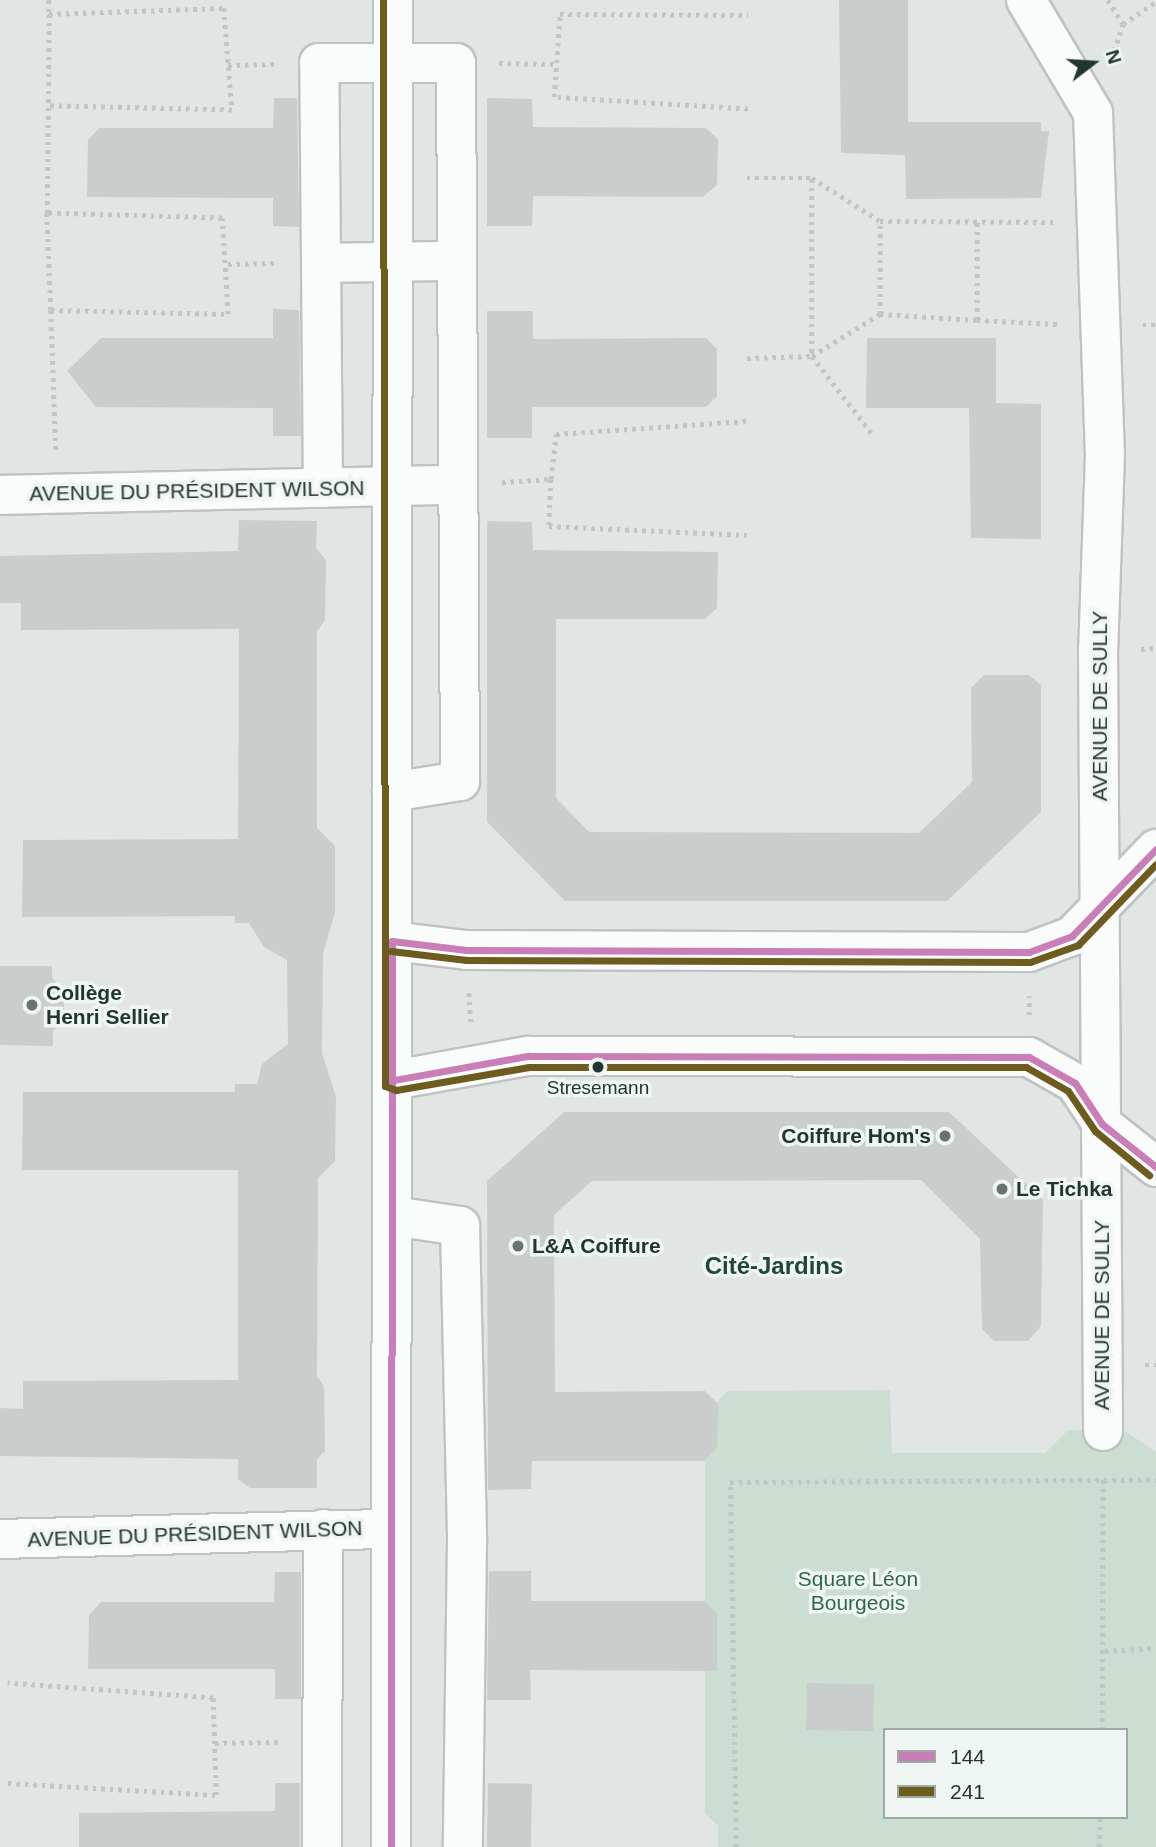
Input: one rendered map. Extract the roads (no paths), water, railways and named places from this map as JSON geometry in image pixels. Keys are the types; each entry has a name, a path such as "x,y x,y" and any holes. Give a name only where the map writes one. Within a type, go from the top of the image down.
{"street":[{"path":"391,1847 394,1080 393,0"},
{"name":"AVENUE DE SULLY","path":"1026,0 1093,113 1105,454 1098,650 1102,904 1102,1430"},
{"path":"323,488 319,64 456,63 456,485 460,781 392,792"},
{"path":"322,263 456,261"},
{"name":"AVENUE DU PRÉSIDENT WILSON","path":"0,495 456,485"},
{"path":"392,941 466,950 1029,952 1072,936 1156,849"},
{"path":"394,1080 528,1056 1029,1057 1075,1083 1102,1124 1156,1167"},
{"path":"393,1216 460,1226 467,1543 463,1847"},
{"path":"322,1847 323,1529"},
{"name":"AVENUE DU PRÉSIDENT WILSON","path":"0,1539 391,1529"}],"place":[{"name":"Collège Henri Sellier","path":"32,1005"},
{"name":"Stresemann","path":"598,1067"},
{"name":"Coiffure Hom's","path":"945,1136"},
{"name":"Le Tichka","path":"1002,1189"},
{"name":"L&A Coiffure","path":"518,1246"}],"district":[{"name":"Cité-Jardins","path":"774,1266"}],"park label":[{"name":"Square Léon Bourgeois","path":"858,1591"}]}
